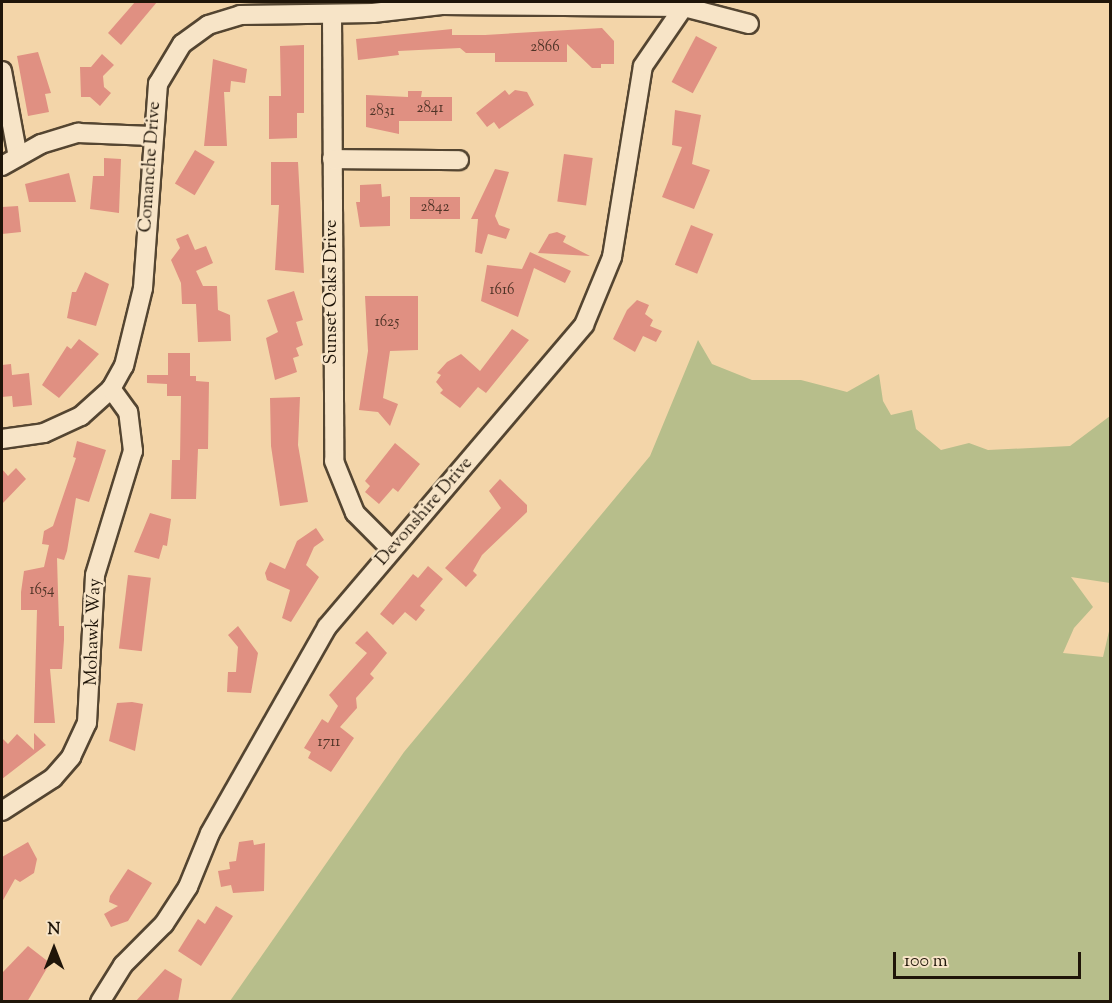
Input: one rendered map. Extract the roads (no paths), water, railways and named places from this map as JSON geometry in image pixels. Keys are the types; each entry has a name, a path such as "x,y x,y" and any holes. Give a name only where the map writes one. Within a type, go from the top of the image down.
{"street":[{"name":"Comanche Drive","path":"2,439 65,425 111,389 129,354 143,288 152,136 161,74 195,34 240,15 332,14 435,5 686,4 749,24"},
{"name":"Devonshire Drive","path":"100,1002 123,965 164,924 188,887 210,833 309,655 392,550 564,352 592,310 612,257 643,66 686,4"},
{"name":"Sunset Oaks Drive","path":"332,14 334,461 355,513 392,550"},
{"path":"2,71 10,161 78,133 152,136"},
{"path":"332,159 459,160"},
{"name":"Mohawk Way","path":"2,811 58,773 87,723 95,575 133,451 128,412 111,389"}]}
